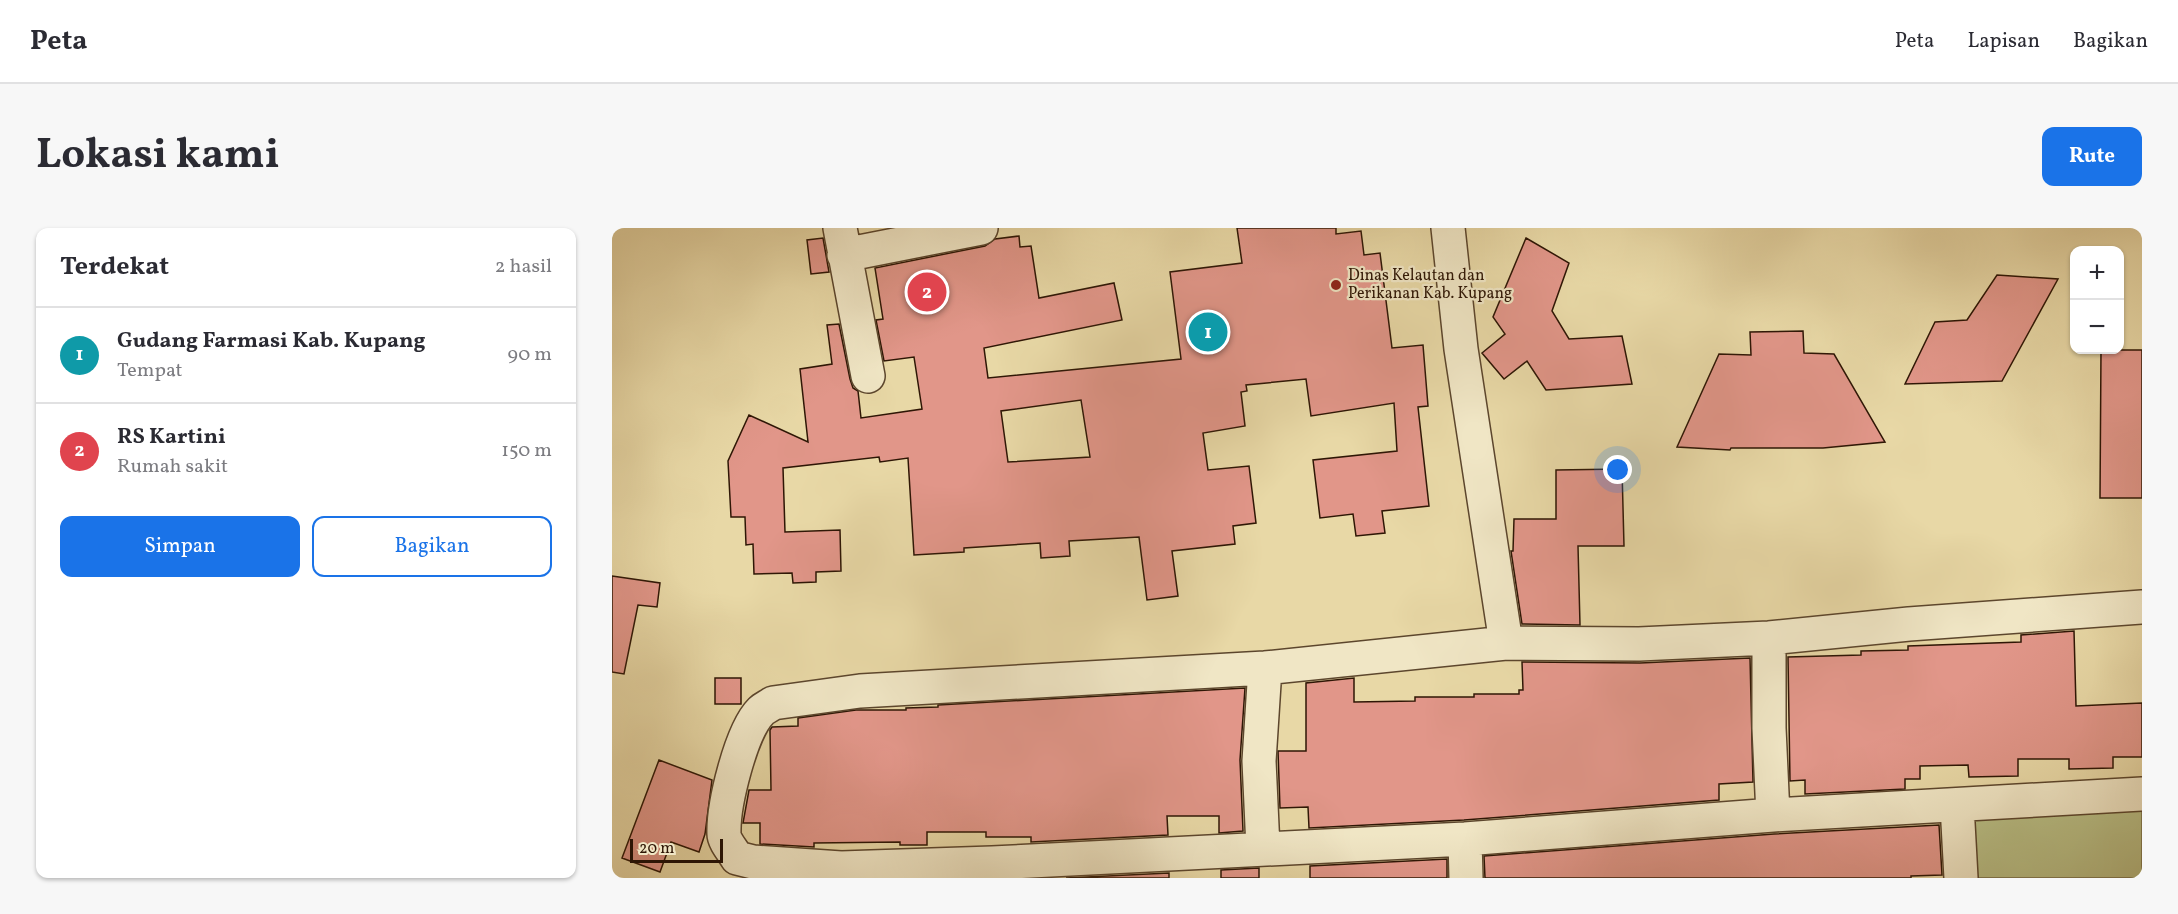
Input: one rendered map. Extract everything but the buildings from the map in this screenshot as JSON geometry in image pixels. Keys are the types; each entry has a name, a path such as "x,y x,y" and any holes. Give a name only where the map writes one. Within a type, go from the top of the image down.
{"street":[{"path":"868,376 842,242 981,228"},
{"path":"1448,228 1461,349 1506,643"},
{"path":"2142,607 1909,624 1769,638 1639,644 1506,643 1265,668 860,691 773,704 762,710 752,723 741,747 730,790 723,836 743,870 980,864 1465,839 1773,815 2142,794"},
{"path":"1769,638 1769,729 1773,815"},
{"path":"1263,848 1259,761 1265,668"},
{"path":"1957,805 1961,878"},
{"path":"1465,839 1466,878"}],"green space":[{"path":"2142,806 2142,878 1975,878 1974,816"}],"place":[{"name":"Dinas Kelautan dan Perikanan Kab. Kupang","path":"1336,285"},
{"name":"RS Kartini","path":"927,292"},
{"name":"Gudang Farmasi Kab. Kupang","path":"1208,332"}]}
